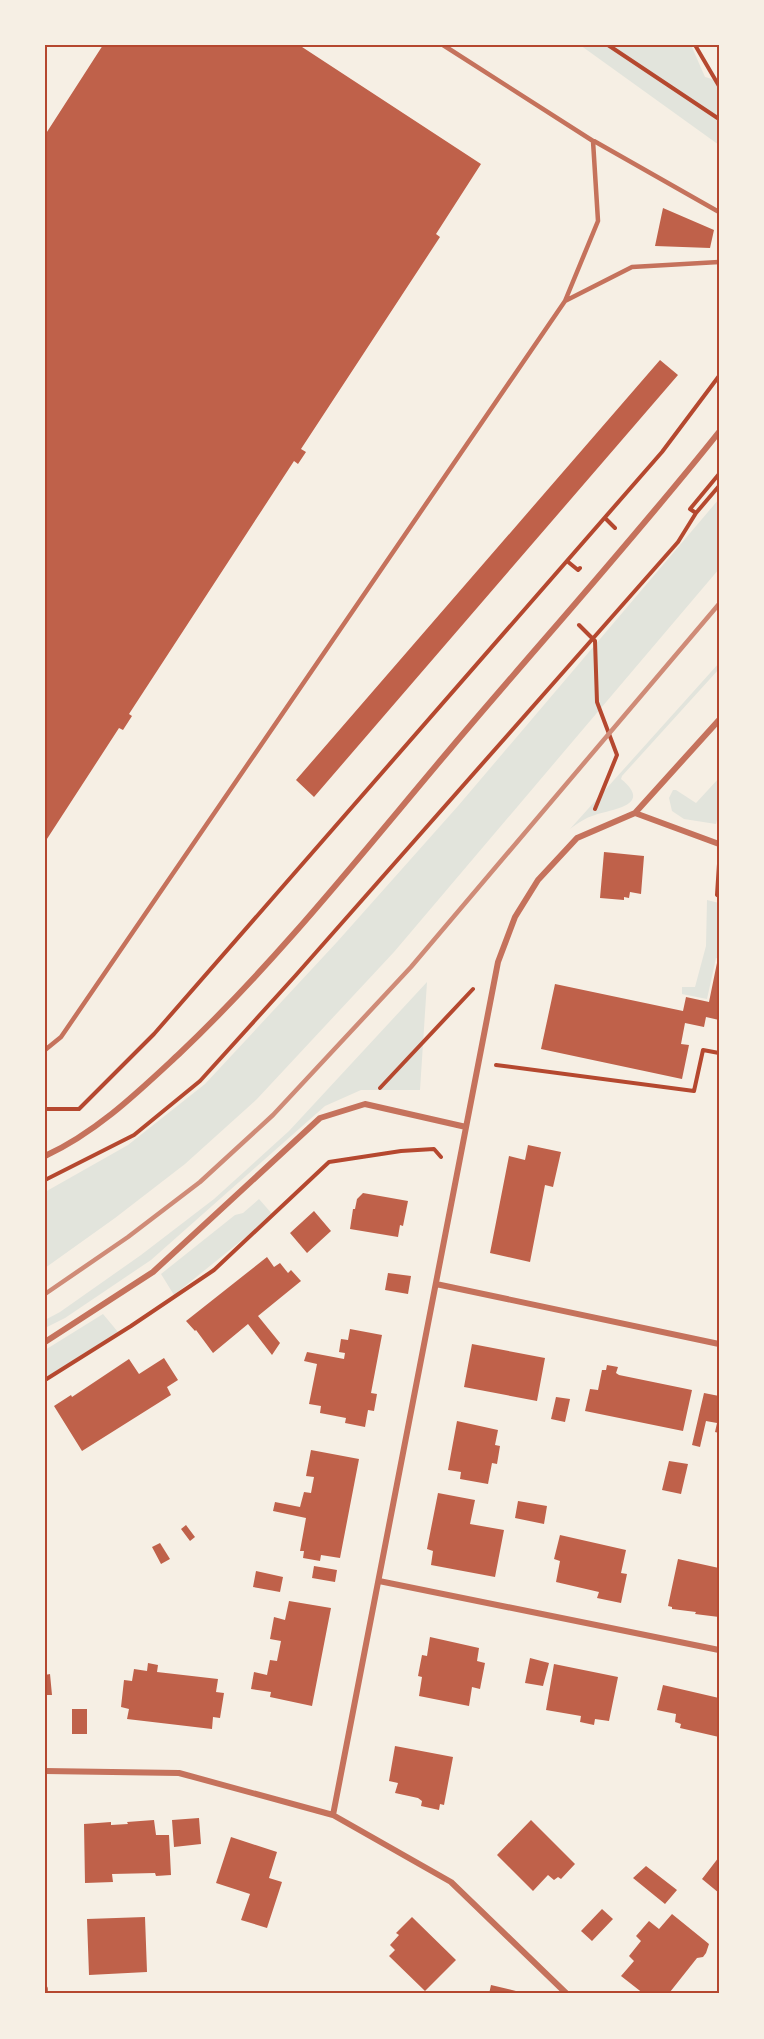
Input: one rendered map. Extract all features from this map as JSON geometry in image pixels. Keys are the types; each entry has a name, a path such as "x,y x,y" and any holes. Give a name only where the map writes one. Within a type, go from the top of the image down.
{"street":[{"path":"45,1156 122,1107 216,1018 333,889 566,612 663,504 719,432"},
{"path":"333,1815 498,962 515,917 538,880 577,838 635,813 719,720"},
{"path":"635,813 719,844"},
{"path":"45,1342 153,1272 320,1118 365,1104 466,1127"},
{"path":"436,1284 719,1344"},
{"path":"379,1581 719,1650"},
{"path":"45,1771 179,1773 333,1815 451,1882 567,1994"},
{"path":"45,1989 45,1994"}],"lane":[{"path":"443,45 593,141 719,212"},
{"path":"45,1050 61,1036 565,301 597,221 593,141"},
{"path":"565,301 632,267 719,262"}],"path":[{"path":"608,45 719,119"},
{"path":"696,45 719,86"},
{"path":"45,1109 79,1109 154,1034 663,452 719,376"},
{"path":"696,513 690,509 719,474"},
{"path":"45,1180 134,1135 200,1081 678,542 696,513 719,486"},
{"path":"605,518 615,527"},
{"path":"567,561 578,570"},
{"path":"566,612 595,641 597,702 617,755 596,806 577,838"},
{"path":"719,864 717,895 719,896"},
{"path":"365,1104 474,987"},
{"path":"478,1063 694,1091 703,1050 719,1053"},
{"path":"45,1380 214,1270 329,1162 401,1151 434,1149 443,1160"}],"shaded area":[{"path":"580,45 691,45 705,77 719,81 719,145"},
{"path":"719,499 719,569 394,952 257,1099 185,1164 45,1268 45,1192 128,1145 205,1084 337,942 458,806"},
{"path":"719,663 719,669 622,776 621,779 633,795 632,800 620,808 588,818 570,829"},
{"path":"719,778 719,812 716,824 684,819 672,811 669,798 673,790 696,803"},
{"path":"707,900 719,903 719,959 716,958 707,999 682,994 682,987 695,987 706,946"},
{"path":"427,982 420,1090 361,1090 325,1106 151,1260 65,1318 45,1328 45,1320 141,1255 214,1199 289,1131"},
{"path":"259,1199 273,1215 174,1295 161,1274 235,1215 243,1213"},
{"path":"103,1314 118,1332 45,1378 45,1350"}],"building":[{"path":"103,45 299,45 481,164 436,234 440,237 301,449 306,452 298,464 294,461 129,714 132,716 123,730 119,728 45,842 45,135"},
{"path":"663,208 714,230 710,248 655,246"},
{"path":"660,360 678,375 314,797 296,780"},
{"path":"604,852 644,856 641,894 630,892 629,898 624,897 624,900 600,898"},
{"path":"718,958 719,1020 706,1017 704,1027 685,1023 681,1044 689,1045 682,1079 541,1049 555,984 683,1011 686,997 709,1002"},
{"path":"528,1145 561,1152 553,1187 545,1185 530,1262 490,1253 509,1156 525,1160"},
{"path":"363,1193 408,1201 403,1226 400,1225 398,1237 350,1229 353,1209 355,1209 357,1199"},
{"path":"314,1211 331,1231 307,1253 290,1233"},
{"path":"267,1257 274,1267 280,1263 288,1273 291,1270 301,1281 258,1316 280,1343 272,1355 248,1324 213,1353 196,1330 186,1321"},
{"path":"388,1273 411,1276 408,1294 385,1290"},
{"path":"350,1329 382,1335 371,1393 377,1394 374,1411 368,1410 365,1427 345,1423 346,1418 320,1413 321,1406 309,1404 317,1364 304,1361 307,1352 344,1359 345,1353 339,1352 341,1339 348,1340"},
{"path":"472,1344 545,1358 537,1401 464,1387"},
{"path":"164,1358 178,1380 167,1387 171,1395 82,1451 54,1406 71,1395 72,1397 129,1359 139,1374"},
{"path":"607,1365 618,1367 616,1373 619,1375 692,1390 683,1431 585,1411 590,1389 598,1390 602,1370 606,1370"},
{"path":"704,1393 719,1396 719,1433 715,1432 717,1423 706,1421 700,1447 692,1445"},
{"path":"556,1397 570,1399 565,1422 551,1419"},
{"path":"457,1421 498,1430 495,1445 500,1446 497,1464 492,1463 488,1484 460,1479 461,1472 448,1470"},
{"path":"311,1450 359,1459 340,1558 321,1555 320,1561 303,1558 304,1551 300,1551 306,1518 273,1511 275,1502 300,1507 304,1492 311,1493 314,1477 306,1476"},
{"path":"669,1461 688,1464 681,1494 662,1490"},
{"path":"438,1493 475,1500 470,1524 504,1530 495,1577 431,1565 433,1551 427,1549"},
{"path":"518,1501 547,1506 544,1524 515,1518"},
{"path":"186,1525 195,1537 190,1541 181,1529"},
{"path":"560,1535 626,1550 621,1573 627,1574 621,1603 597,1598 599,1592 556,1582 560,1561 554,1559"},
{"path":"160,1543 170,1559 161,1564 152,1547"},
{"path":"678,1559 719,1568 719,1617 695,1614 696,1612 672,1609 668,1606"},
{"path":"314,1566 337,1570 335,1582 312,1578"},
{"path":"256,1571 283,1577 280,1592 253,1587"},
{"path":"289,1601 331,1608 312,1706 270,1697 271,1692 251,1689 254,1672 267,1675 270,1660 277,1661 281,1641 270,1639 274,1617 285,1620"},
{"path":"430,1637 479,1648 477,1661 485,1663 480,1689 472,1687 469,1706 419,1696 422,1677 418,1676 422,1655 427,1656"},
{"path":"530,1658 549,1663 543,1686 525,1683"},
{"path":"148,1663 158,1665 157,1672 218,1679 216,1692 224,1693 220,1718 213,1717 212,1729 127,1719 129,1709 121,1707 124,1680 132,1681 134,1669 147,1671"},
{"path":"554,1664 618,1677 609,1721 595,1719 594,1725 580,1722 581,1716 546,1710"},
{"path":"50,1674 52,1695 45,1695 45,1675"},
{"path":"663,1685 719,1698 719,1737 680,1728 681,1724 675,1722 676,1714 657,1710"},
{"path":"72,1709 87,1709 87,1734 72,1734"},
{"path":"395,1746 453,1757 444,1805 440,1804 439,1810 421,1806 422,1801 418,1798 395,1793 398,1783 389,1781"},
{"path":"199,1818 201,1844 174,1847 172,1820"},
{"path":"154,1820 156,1835 169,1835 171,1875 112,1874 113,1882 85,1883 84,1824 111,1822 111,1825"},
{"path":"531,1820 575,1864 561,1879 558,1877 554,1880 548,1875 533,1891 497,1855"},
{"path":"231,1837 277,1852 269,1878 282,1882 267,1928 241,1920 250,1894 216,1883"},
{"path":"719,1857 719,1893 702,1879"},
{"path":"646,1866 677,1890 665,1904 633,1878"},
{"path":"602,1909 613,1919 592,1941 581,1931"},
{"path":"672,1914 709,1944 706,1953 703,1957 697,1958 670,1992 671,1994 644,1994 621,1976 634,1961 629,1956 641,1941 636,1936 649,1921 659,1929"},
{"path":"145,1917 147,1972 89,1975 87,1919"},
{"path":"412,1917 456,1960 425,1991 389,1956 395,1950 390,1945 399,1935 396,1933"},
{"path":"491,1985 520,1992 520,1994 489,1994"}],"railway":[{"path":"45,1294 128,1237 200,1182 273,1115 411,967 719,604"}]}
